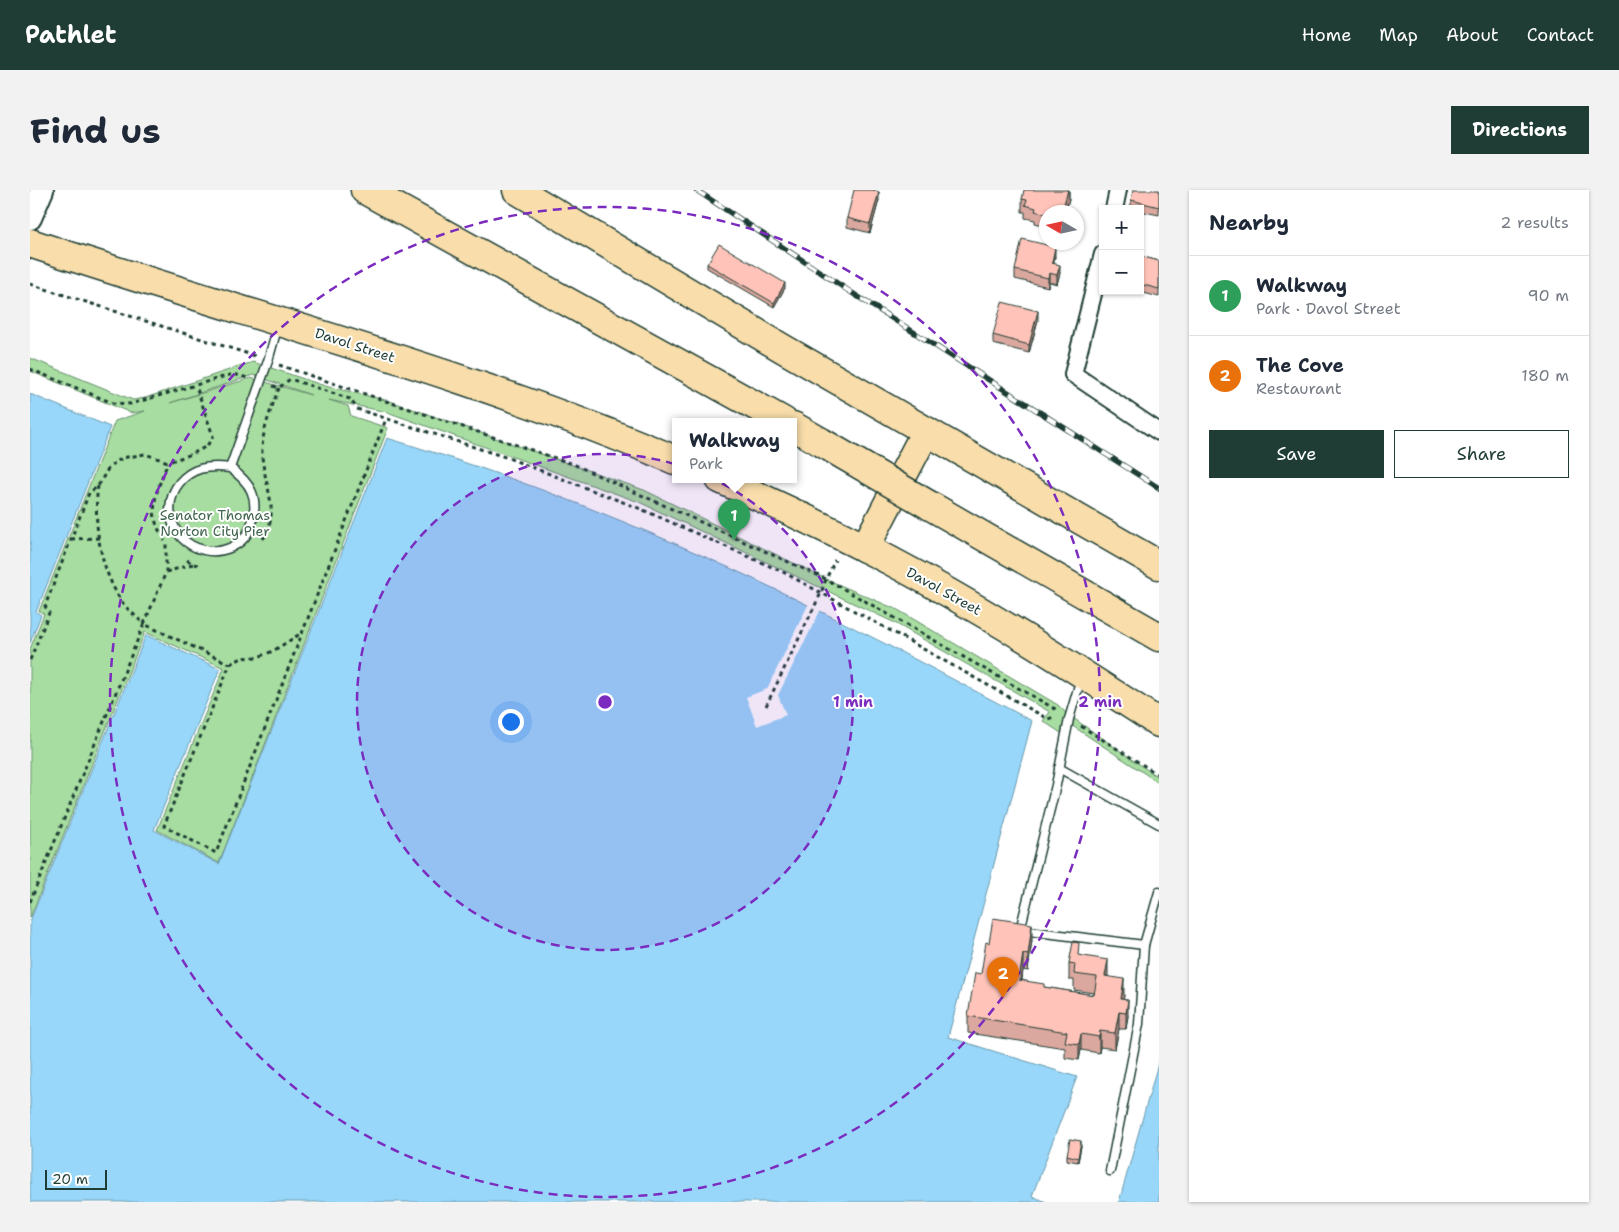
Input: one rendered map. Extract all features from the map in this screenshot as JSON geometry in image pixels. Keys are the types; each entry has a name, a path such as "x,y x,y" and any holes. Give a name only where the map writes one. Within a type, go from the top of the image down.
{"highway":[{"path":"365,190 779,418"},
{"path":"517,190 782,348 1159,565"},
{"name":"Davol Street","path":"30,243 522,400 672,459"},
{"path":"797,428 1159,637"},
{"path":"865,548 926,431"},
{"name":"Davol Street","path":"728,483 865,548 961,600 1082,673 1159,723"}],"main road":[{"path":"30,218 42,190"}],"street":[{"path":"1115,205 1118,190"},
{"path":"1099,270 1073,374 1159,432"}],"lane":[{"path":"230,468 268,361 279,321"},
{"path":"217,466 230,468 243,478 253,492 255,505 250,531 241,542 220,551 209,552 196,549 185,542 176,532 170,519 171,502 178,484 189,473 203,468 217,466"},
{"path":"1082,673 1069,719 1020,930 1144,945"},
{"path":"1059,768 1159,824"},
{"path":"1110,1171 1139,1024 1144,945 1159,892"}],"path":[{"path":"30,284 268,361 573,464 826,579 1039,700 1159,775"},
{"path":"30,369 118,404 131,404 233,374 279,388 290,379 350,399 357,409 508,458 641,509 783,572 1048,719"},
{"path":"30,660 49,613 45,606 89,493 98,486 110,467 122,458 145,454 168,462 192,454 207,446 212,436 196,386"},
{"path":"304,632 273,651 258,657 242,658 230,664 164,826 216,853 304,632 386,418"},
{"path":"30,902 166,572 166,542 156,526 153,508 157,490 168,462"},
{"path":"98,486 96,505 99,538 108,575 121,600 144,624 230,664"},
{"path":"71,539 99,538"},
{"path":"166,572 193,564"},
{"path":"766,706 826,579"}],"green space":[{"name":"Senator Thomas Norton City Pier","path":"30,358 133,400 145,398 253,362 325,386 390,401 644,490 826,579 898,610 1058,705 1066,713 1159,778 1159,783 1065,721 1061,733 1043,721 1050,712 893,622 639,502 387,412 329,400 348,406 351,416 388,428 219,863 157,830 224,668 145,632 30,918 30,649 44,614 39,611 115,421 145,411 131,413 30,371","holes":["253,375 311,395 251,378 170,403"]}],"water":[{"path":"30,394 110,427 36,612 41,615 30,643"},
{"path":"387,438 445,456 560,497 672,542 838,620 1032,721 948,1037 1077,1077 1032,1196 1046,1202 30,1202 30,921 146,635 220,669 154,830 219,864"},
{"path":"1159,1060 1159,1202 1119,1202"}],"pier":[{"path":"809,603 821,609 778,695 786,715 757,726 746,697 767,689"}],"building":[{"path":"854,190 873,190 879,192 870,224 847,218"},
{"path":"1024,190 1068,190 1064,205 1039,205 1039,212 1035,211 1036,208 1025,205 1027,200 1022,199"},
{"path":"1133,190 1159,190 1159,207 1131,200"},
{"path":"1022,239 1039,243 1039,250 1054,250 1052,263 1060,265 1057,275 1049,273 1048,278 1015,270"},
{"path":"719,244 785,283 774,303 707,264"},
{"path":"1144,257 1159,261 1159,289 1144,285"},
{"path":"1002,302 1038,311 1029,345 993,335"},
{"path":"993,918 1032,924 1028,955 1023,954 1019,980 1044,984 1044,987 1094,995 1097,977 1074,974 1075,964 1069,963 1073,942 1079,943 1078,955 1108,960 1105,976 1124,979 1121,999 1128,1000 1126,1013 1119,1012 1115,1033 1100,1031 1099,1037 1081,1034 1079,1044 1065,1042 1067,1032 968,1016 975,973 981,974 986,942 989,943"},
{"path":"1070,1139 1081,1141 1078,1158 1067,1155"}],"railway":[{"path":"696,190 849,291 1159,488"}],"place":[{"name":"Walkway","path":"734,540"},
{"name":"The Cove","path":"1003,998"}]}
